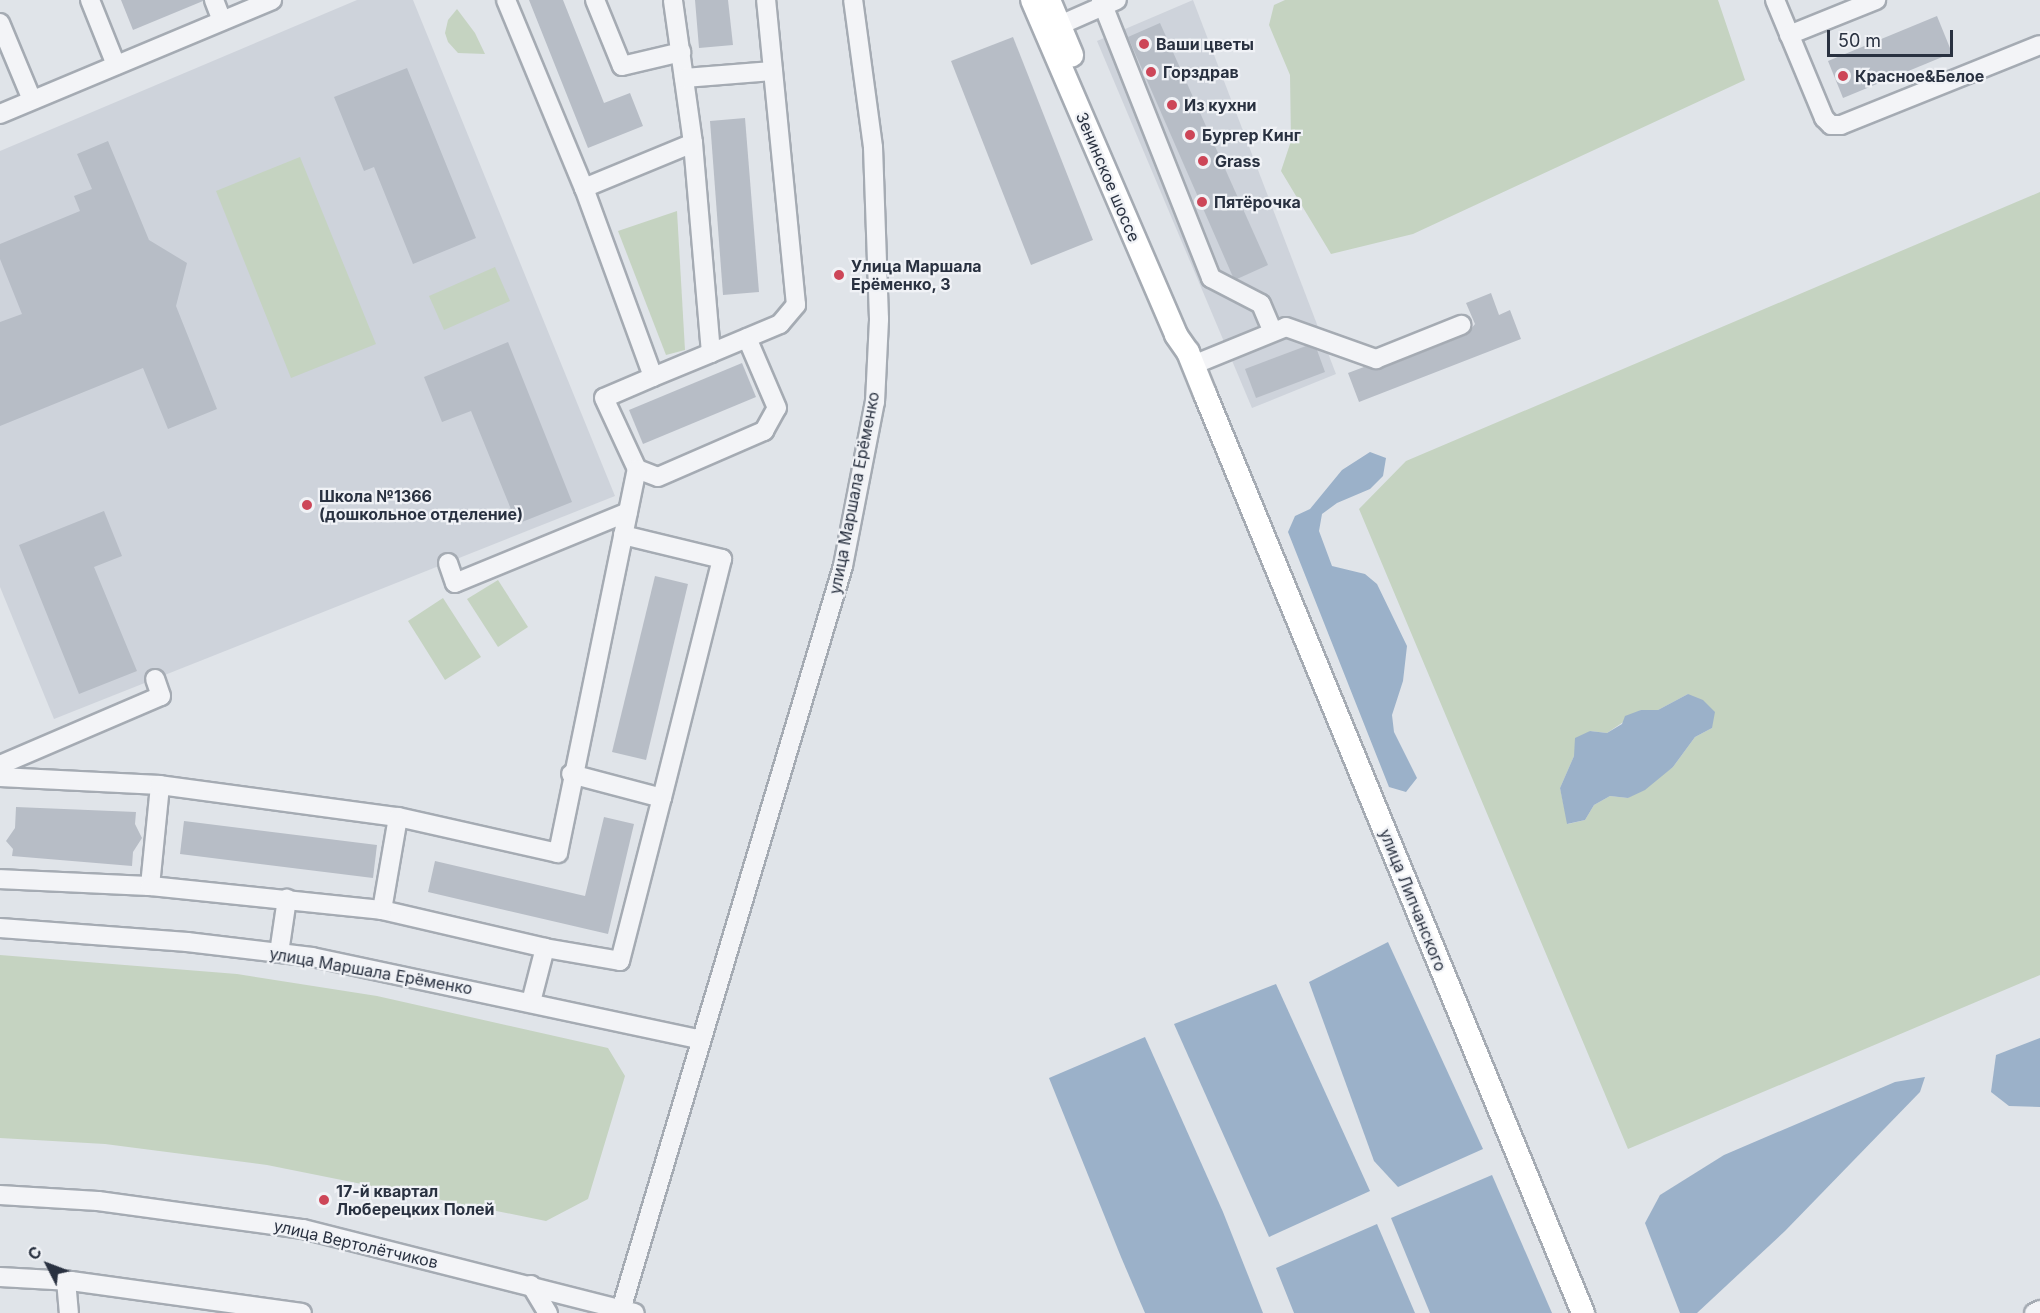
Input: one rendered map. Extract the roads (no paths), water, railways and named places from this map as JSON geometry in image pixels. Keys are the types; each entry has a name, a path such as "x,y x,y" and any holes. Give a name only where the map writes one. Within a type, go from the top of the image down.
{"main road":[{"name":"Зенинское шоссе","path":"1032,0 1176,335 1190,359 1242,486"},
{"name":"Зенинское шоссе","path":"1049,0 1186,330 1190,359"},
{"name":"улица Липчанского","path":"1242,486 1583,1313"}],"street":[{"path":"90,0 116,65"},
{"path":"214,0 222,21"},
{"path":"0,114 272,0"},
{"path":"506,0 584,188 653,378"},
{"path":"595,0 622,66 681,52"},
{"path":"674,0 693,143 711,353"},
{"path":"0,777 160,785 398,817 558,853 572,774 637,469 604,398 780,324 796,305 766,0"},
{"name":"улица Маршала Ерёменко","path":"625,1312 701,1040 843,566 875,402 879,319 873,147 854,0"},
{"path":"1774,0 1824,118 1830,125 1841,125 2040,45"},
{"path":"1790,36 1876,0"},
{"path":"1060,25 1107,2 1211,278 1261,304 1272,332"},
{"path":"0,23 32,100"},
{"path":"684,78 773,71"},
{"path":"584,188 693,143"},
{"path":"1190,359 1286,327 1376,359 1461,325"},
{"path":"637,469 658,477 764,431 777,408 747,338"},
{"path":"448,563 455,583 628,512"},
{"path":"0,879 150,886 382,910 545,948 620,961 722,560 623,535"},
{"path":"0,765 161,696 155,679"},
{"path":"572,774 662,798"},
{"path":"150,886 160,785"},
{"path":"382,910 398,817"},
{"path":"279,953 287,899"},
{"name":"улица Маршала Ерёменко","path":"0,928 279,953 531,1002 701,1040"},
{"path":"531,1002 545,948"},
{"name":"улица Вертолётчиков","path":"0,1195 98,1201 303,1228 531,1285 625,1312"},
{"path":"0,1277 66,1280 302,1313"},
{"path":"66,1280 69,1313"},
{"path":"531,1285 548,1313"},
{"path":"2034,1313 2040,1311"}],"water":[{"path":"1370,452 1386,458 1383,476 1370,489 1337,503 1322,514 1319,531 1332,566 1365,574 1377,584 1407,646 1403,681 1392,715 1394,732 1417,778 1406,792 1389,787 1288,532 1295,516 1310,509 1342,470"},
{"path":"1688,694 1703,700 1715,712 1712,728 1695,737 1673,767 1645,790 1628,798 1610,796 1594,805 1585,820 1567,824 1560,788 1574,756 1575,738 1590,731 1607,733 1622,724 1625,716 1641,710 1658,710"},
{"path":"1388,942 1483,1149 1398,1187 1374,1161 1309,982"},
{"path":"1276,984 1370,1191 1269,1237 1174,1024"},
{"path":"1145,1037 1223,1212 1263,1313 1145,1313 1121,1257 1049,1078"},
{"path":"2040,1038 2040,1107 2009,1106 1991,1092 1996,1055"},
{"path":"1925,1077 1920,1092 1785,1231 1697,1313 1680,1313 1645,1223 1660,1195 1724,1155 1895,1082"},
{"path":"1492,1175 1552,1313 1430,1313 1391,1218"},
{"path":"1377,1224 1415,1313 1294,1313 1276,1268"}],"place":[{"name":"Ваши цветы","path":"1144,44"},
{"name":"Горздрав","path":"1151,72"},
{"name":"Красное&Белое","path":"1843,76"},
{"name":"Из кухни","path":"1172,105"},
{"name":"Бургер Кинг","path":"1190,135"},
{"name":"Grass","path":"1203,161"},
{"name":"Пятёрочка","path":"1202,202"},
{"name":"Улица Маршала Ерёменко, 3","path":"839,275"},
{"name":"Школа №1366 (дошкольное отделение)","path":"307,505"},
{"name":"17-й квартал Люберецких Полей","path":"324,1200"}]}
